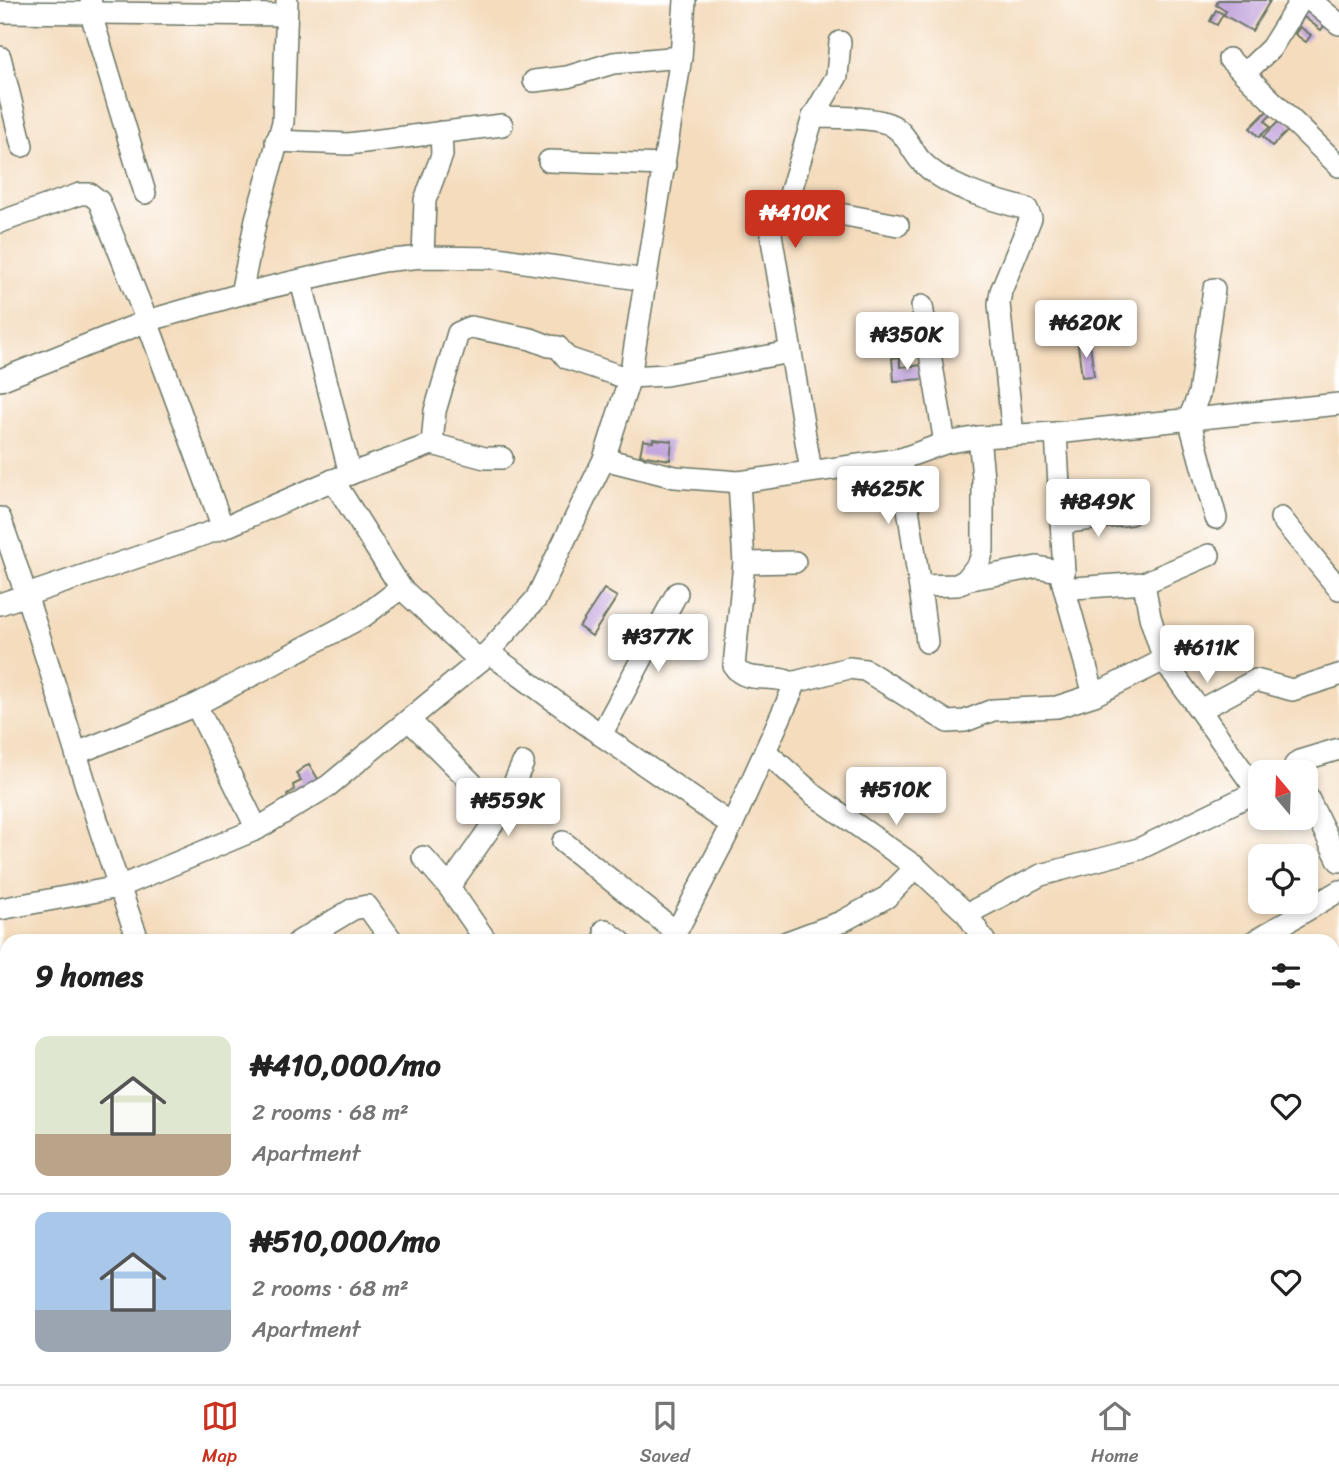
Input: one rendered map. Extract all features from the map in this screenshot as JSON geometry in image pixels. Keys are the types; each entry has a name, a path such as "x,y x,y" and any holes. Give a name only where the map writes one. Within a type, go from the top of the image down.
{"street":[{"path":"0,909 118,887 257,829 328,786 409,720 484,657 536,599 604,458 630,377 681,57 685,0"},
{"path":"1301,0 1271,48 1237,67 1339,166"},
{"path":"1310,0 1337,19"},
{"path":"91,7 145,192"},
{"path":"0,12 91,7 287,8 282,122 256,219 241,294"},
{"path":"811,471 771,234 774,219 787,204 813,117 836,76 840,42"},
{"path":"0,57 22,146"},
{"path":"534,81 567,77 613,63 681,57"},
{"path":"813,117 857,118 892,125 904,136 921,161 947,180 994,201 1027,209 1031,218 1001,291 999,304 1013,435"},
{"path":"276,141 348,144 502,125"},
{"path":"423,257 425,200 442,155 441,132"},
{"path":"549,160 665,165"},
{"path":"0,222 80,194 90,194 99,201 147,321 223,528"},
{"path":"787,204 898,225"},
{"path":"0,380 147,321 241,294 382,261 423,257 498,258 645,280"},
{"path":"301,282 342,477 401,588 484,657 732,825"},
{"path":"1214,289 1199,394 1189,419 1216,518"},
{"path":"922,306 944,443"},
{"path":"432,444 435,411 458,333 471,327 558,347 567,358 630,377 666,375 790,352"},
{"path":"604,458 675,477 739,482 901,459 944,443 979,437 1056,433 1339,404"},
{"path":"1056,433 1064,579 1069,614 1094,695"},
{"path":"977,573 983,550 983,489 979,437"},
{"path":"0,604 223,528 342,477 432,444 485,458 502,458"},
{"path":"901,459 927,642"},
{"path":"674,934 732,825 793,688 786,680 741,674 734,666 744,563 739,482"},
{"path":"1061,523 1130,514"},
{"path":"1281,518 1339,589"},
{"path":"0,519 28,596 118,887 136,934"},
{"path":"921,586 957,584 977,573 1037,567 1064,579 1074,589 1144,583 1209,555"},
{"path":"744,563 795,562"},
{"path":"1144,583 1150,617 1164,660 1248,777"},
{"path":"77,753 196,705 364,616 401,588"},
{"path":"601,735 677,593"},
{"path":"791,683 849,668 865,670 948,722 965,721 993,710 1057,707 1094,695 1164,660"},
{"path":"1200,710 1256,680 1292,690 1339,675"},
{"path":"196,705 257,829"},
{"path":"409,720 501,811"},
{"path":"1302,760 1339,749"},
{"path":"765,751 814,795 916,867 967,914 980,934"},
{"path":"449,887 501,811 523,763"},
{"path":"967,914 1041,875 1139,849 1248,796"},
{"path":"1318,818 1339,861"},
{"path":"563,842 671,934"},
{"path":"423,857 449,887 481,934"},
{"path":"809,934 841,922 887,897 916,867"},
{"path":"1266,934 1339,891"},
{"path":"311,934 352,909 367,906 387,934"}],"building":[{"path":"1218,0 1270,1 1252,31 1224,15 1226,11 1216,5"},
{"path":"1303,3 1327,22 1321,30 1304,17 1294,32 1286,27"},
{"path":"1216,10 1223,14 1217,25 1210,21"},
{"path":"1300,27 1311,35 1306,42 1295,34"},
{"path":"1272,106 1276,110 1265,121 1270,127 1259,137 1250,128"},
{"path":"1284,116 1293,126 1272,146 1263,137"},
{"path":"1090,343 1094,376 1082,377 1078,345"},
{"path":"900,357 900,367 924,365 925,379 894,381 892,358"},
{"path":"653,439 672,441 670,460 640,455 643,440 653,442"},
{"path":"604,589 617,597 592,636 579,627"},
{"path":"309,764 321,784 290,802 287,795 294,790 293,785 301,781 296,773"}]}
